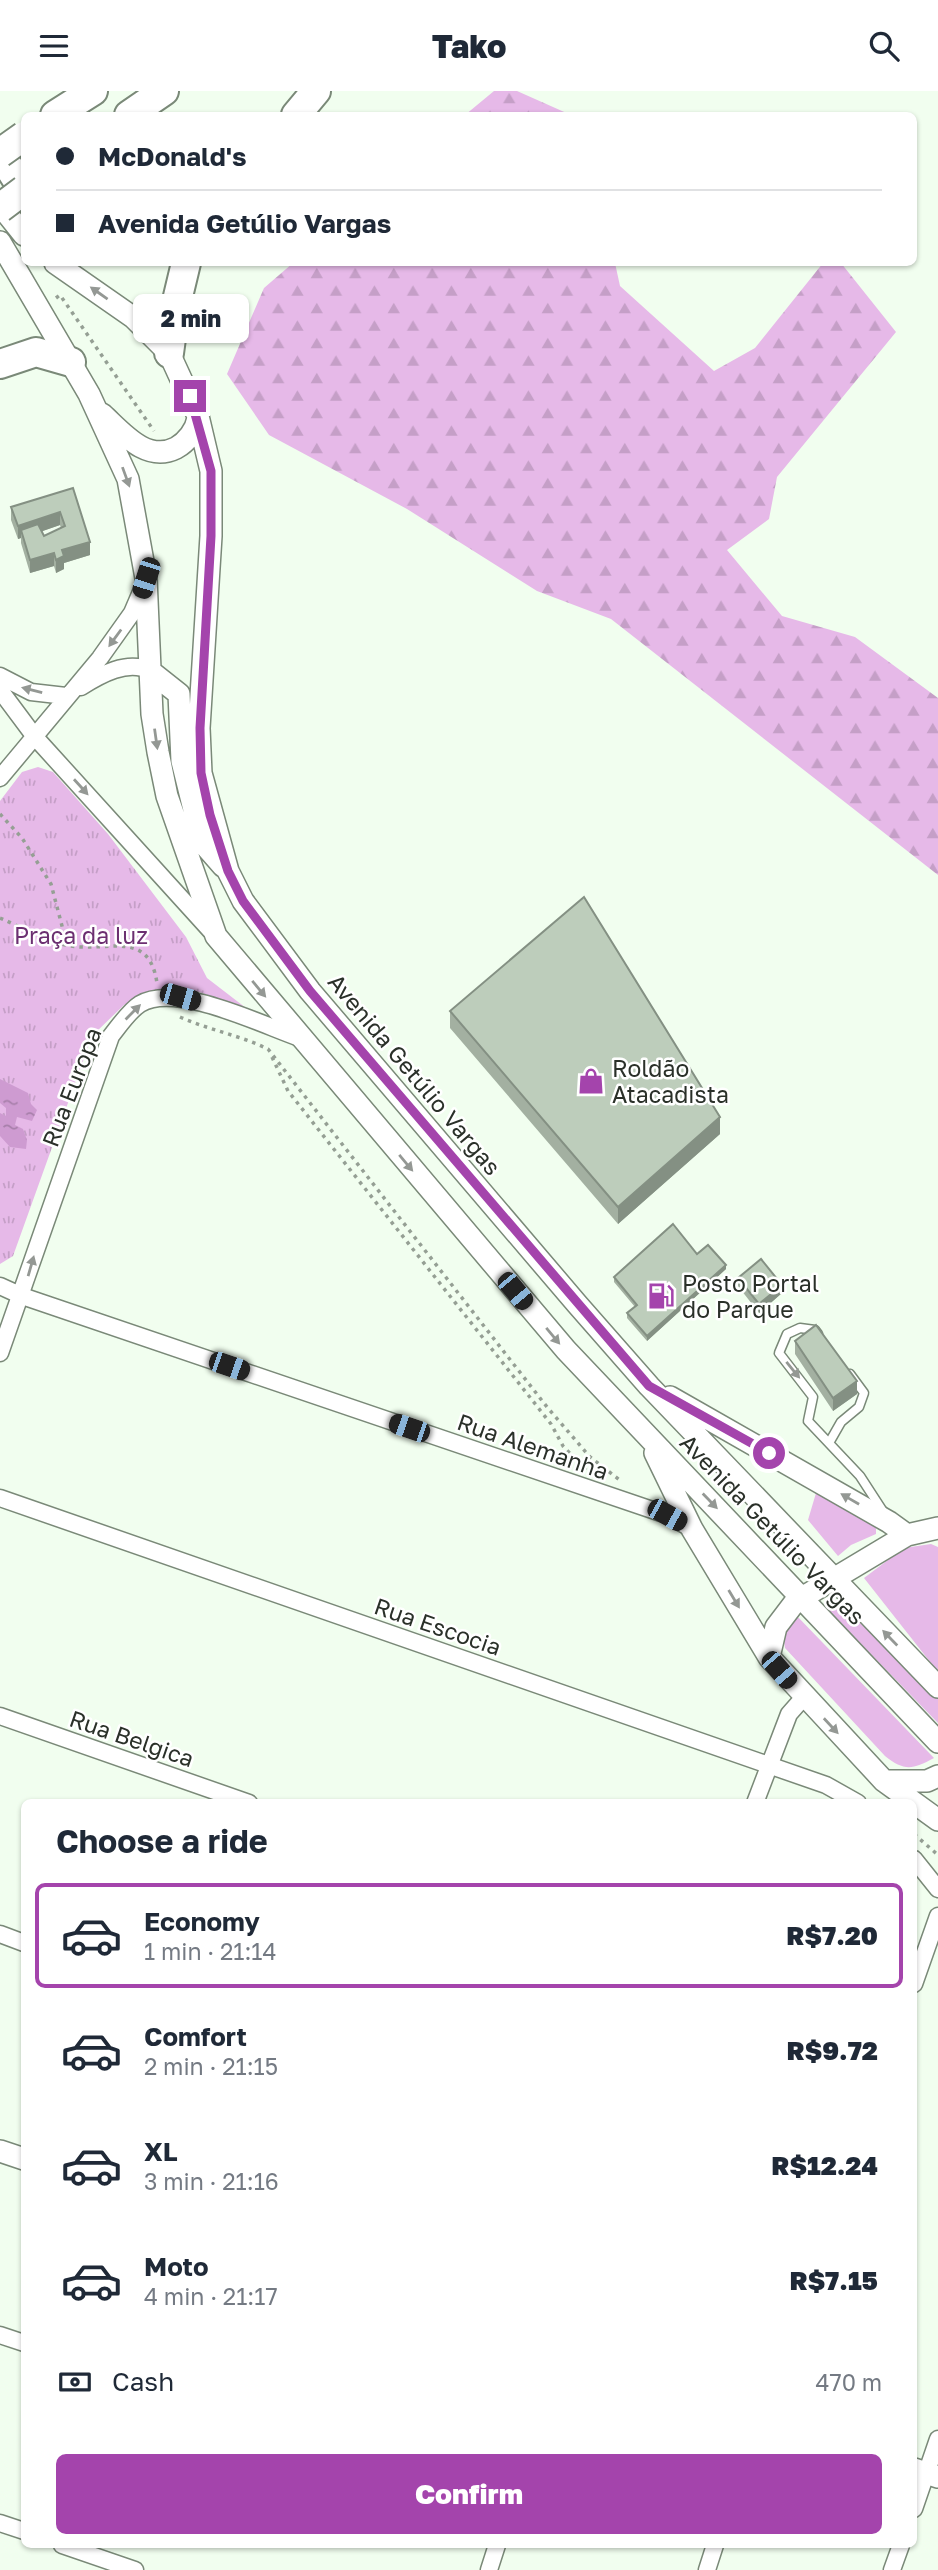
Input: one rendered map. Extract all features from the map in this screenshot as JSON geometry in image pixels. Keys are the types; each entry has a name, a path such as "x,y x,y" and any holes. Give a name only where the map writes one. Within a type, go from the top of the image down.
{"highway":[{"path":"60,112 93,91"},
{"path":"133,112 164,91"},
{"path":"298,112 316,91"},
{"path":"21,138 0,153 21,185"},
{"path":"0,206 21,192"},
{"path":"169,353 175,309 185,266"},
{"path":"0,364 36,352 71,362"}],"main road":[{"path":"0,206 21,231"},
{"name":"Avenida Getúlio Vargas","path":"0,242 41,307 71,362 128,479 146,578 152,714 167,796 216,936 566,1350 938,1742"},
{"path":"59,266 134,318 169,353"},
{"name":"Avenida Getúlio Vargas","path":"169,353 198,418 211,471 211,536 200,728 201,773 210,815 228,871 258,922 310,991 649,1386 938,1687"},
{"path":"95,407 142,448 167,452 183,445 198,418"},
{"path":"150,671 179,694 182,761 202,842 228,871"},
{"path":"649,1386 889,1522 926,1534"},
{"path":"642,1431 692,1529 769,1657 884,1781 909,1799"},
{"path":"769,1657 780,1618 804,1598 926,1534"},
{"path":"884,1781 927,1781 938,1776"},
{"path":"917,1805 938,1820"},
{"path":"0,2151 21,2158"}],"street":[{"path":"0,778 122,628 136,604 146,578"},
{"path":"0,676 31,692 66,696 102,674 122,668 150,671"},
{"name":"Avenida Getúlio Vargas","path":"0,690 35,737 216,936"},
{"path":"159,996 190,1000 300,1038"},
{"name":"Rua Europa","path":"0,1353 111,1036 139,1005 159,996"},
{"name":"Rua Alemanha","path":"0,1286 22,1296 667,1515 692,1529"},
{"name":"Rua Escocia","path":"0,1498 826,1785 851,1799"},
{"path":"756,1799 789,1714 804,1697"},
{"name":"Rua Belgica","path":"0,1716 238,1799"},
{"path":"917,1863 938,1889"},
{"path":"917,1976 938,1916"},
{"path":"0,1934 21,1942"},
{"path":"0,2335 21,2342"},
{"path":"917,2500 938,2439"},
{"path":"0,2522 21,2530"},
{"path":"71,2548 135,2570"},
{"path":"489,2570 496,2548"},
{"path":"706,2570 714,2548"},
{"path":"892,2570 900,2548"}],"lane":[{"path":"824,1340 816,1330 800,1328 787,1334 780,1343 779,1353 813,1397 808,1421 870,1488 889,1522"},
{"path":"829,1443 841,1422 859,1407 864,1393 840,1361"}],"path":[{"path":"41,307 60,295 167,452"},
{"path":"0,814 22,838 51,884 67,945"},
{"path":"0,918 67,945 126,946 148,955 154,964 161,1008 200,1026 245,1038 268,1049 547,1407 590,1457 623,1482"},
{"path":"268,1049 288,1091 551,1425 564,1446 587,1471"},
{"path":"917,1837 938,1855"}],"green space":[{"path":"494,91 517,91 564,112 469,112"},
{"path":"290,266 616,266 620,286 714,371 755,348 821,266 843,266 896,332 777,477 769,519 727,550 782,616 855,637 938,698 938,875 611,619 537,591 407,509 269,435 227,374 264,288"},
{"name":"Praça da luz","path":"38,767 53,772 108,834 186,937 207,978 246,1008 199,992 176,989 148,992 124,1005 92,1036 13,1256 0,1264 0,801 22,772"},
{"path":"816,1493 876,1526 876,1534 851,1545 838,1556 808,1520"},
{"path":"931,1544 938,1547 938,1672 864,1578 904,1548"},
{"path":"837,1600 938,1699 938,1723 826,1608 829,1602"},
{"path":"795,1614 934,1758 908,1767 885,1756 785,1648 783,1635"}],"water":[{"path":"0,1079 28,1093 31,1104 37,1110 32,1121 17,1117 15,1125 23,1129 27,1140 26,1149 10,1147 0,1136 0,1113 6,1116 6,1108 0,1103"}],"building":[{"path":"73,488 90,542 62,550 64,556 56,560 54,553 30,560 21,530 38,524 44,536 65,526 60,512 18,526 11,507"},
{"name":"Roldão Atacadista","path":"584,897 720,1117 618,1207 450,1011"},
{"name":"Posto Portal do Parque","path":"673,1224 697,1254 708,1245 726,1265 647,1336 627,1313 637,1305 614,1277"},
{"path":"761,1259 782,1285 759,1304 738,1278"},
{"path":"816,1325 857,1381 833,1398 795,1341"}],"place":[{"name":"Roldão Atacadista","path":"591,1081"},
{"name":"Posto Portal do Parque","path":"661,1296"}],"route":[{"path":"190,396 211,471 211,536 200,728 201,773 210,815 228,871 243,901 310,991 649,1386 769,1453"}]}
